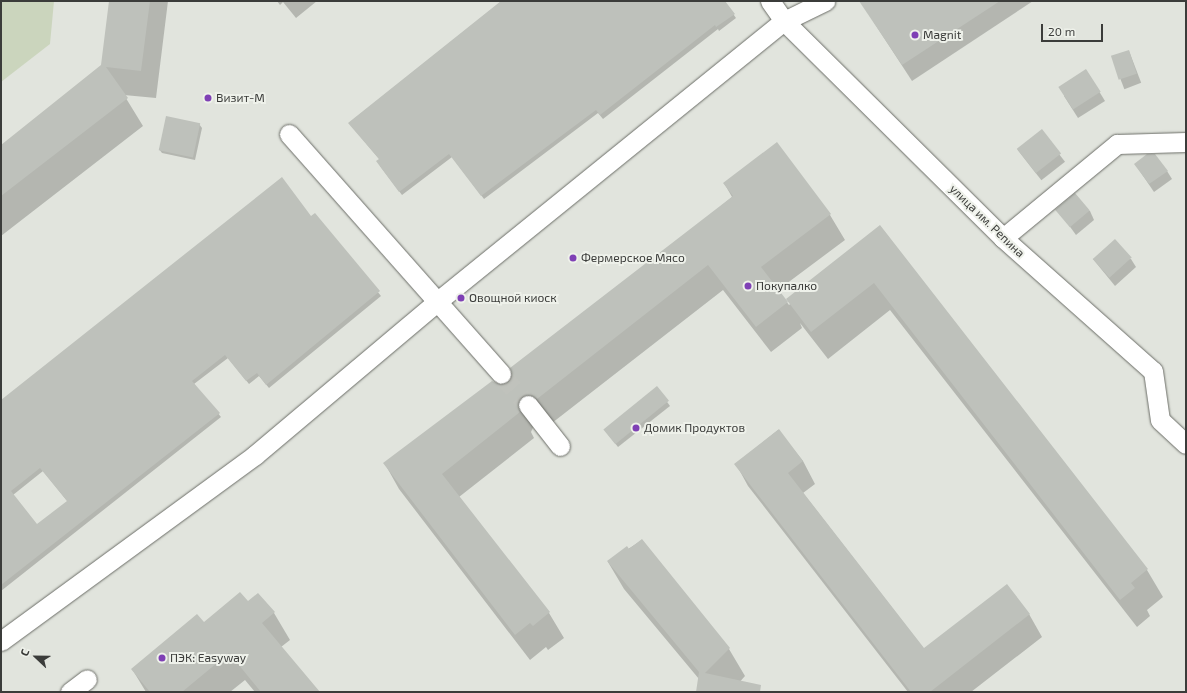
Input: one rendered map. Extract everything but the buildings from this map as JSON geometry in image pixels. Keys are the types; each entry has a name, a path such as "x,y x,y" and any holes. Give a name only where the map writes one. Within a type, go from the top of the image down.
{"street":[{"name":"улица им. Репина","path":"770,1 784,21 1003,238 1153,371 1160,420 1186,444"},
{"path":"1,641 214,487 438,301 784,21 825,1"},
{"path":"289,134 501,374"},
{"path":"1003,238 1117,144 1186,142"},
{"path":"528,406 560,446"},
{"path":"70,692 87,679"}],"green space":[{"path":"1,1 54,1 50,44 1,82"}],"tunnel":[{"path":"501,374 528,405"}],"place":[{"name":"Magnit","path":"915,35"},
{"name":"Визит-М","path":"208,98"},
{"name":"Фермерское Мясо","path":"573,258"},
{"name":"Покупалко","path":"748,286"},
{"name":"Овощной киоск","path":"461,298"},
{"name":"Домик Продуктов","path":"636,428"},
{"name":"ПЭК: Easyway","path":"162,658"}]}
